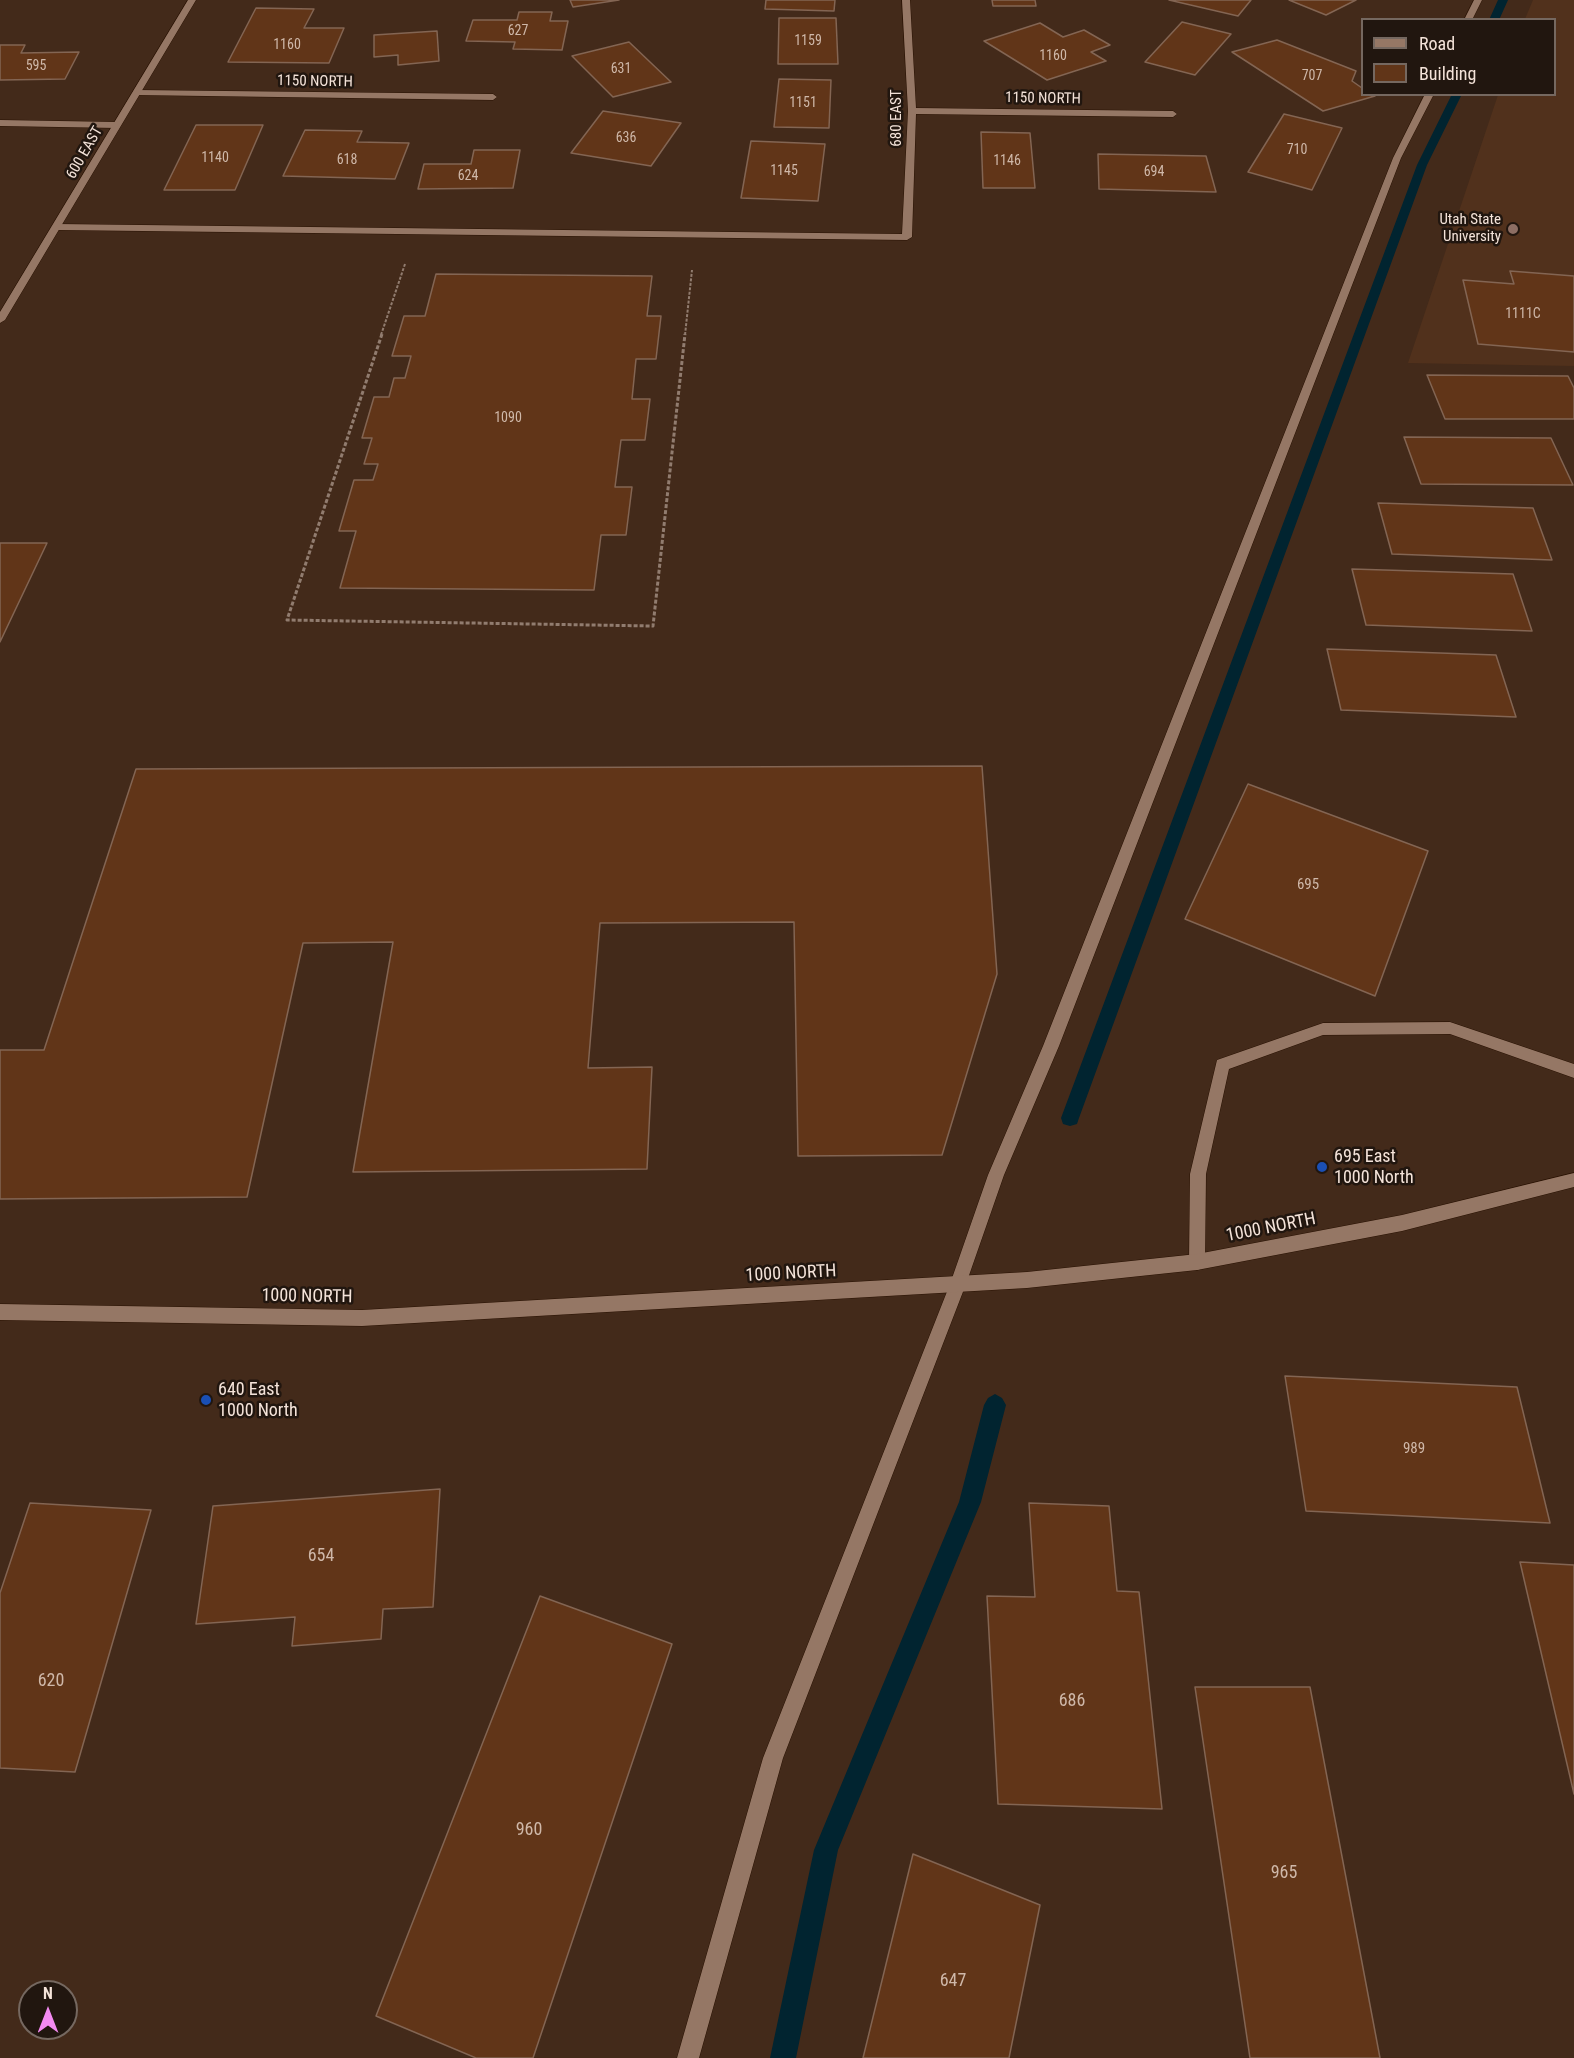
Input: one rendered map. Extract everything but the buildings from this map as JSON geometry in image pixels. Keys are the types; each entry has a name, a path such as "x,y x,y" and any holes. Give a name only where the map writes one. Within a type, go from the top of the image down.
{"street":[{"name":"600 EAST","path":"0,320 192,0"},
{"name":"680 EAST","path":"57,227 907,237 912,111 906,0"},
{"path":"1469,18 1478,0"},
{"name":"1150 NORTH","path":"137,93 493,97"},
{"path":"688,2058 773,1758 958,1284 996,1175 1051,1046 1397,158 1429,96"},
{"name":"1150 NORTH","path":"912,111 1173,114"},
{"path":"0,123 117,125"},
{"path":"1197,1262 1198,1174 1222,1065 1323,1029 1450,1028 1574,1071"},
{"name":"1000 NORTH","path":"0,1312 362,1318 1027,1280 1197,1262 1402,1223 1574,1180"}],"path":[{"path":"407,258 287,620 653,626 693,263"}],"shaded area":[{"name":"Utah State University","path":"1533,0 1574,0 1574,366 1408,363 1498,96 1556,96 1556,18 1525,18"}],"waterway":[{"path":"1495,18 1503,0"},
{"path":"1070,1118 1422,165 1456,96"},
{"path":"783,2058 826,1850 970,1502 995,1405"}],"place":[{"name":"Utah State University","path":"1513,229"},
{"name":"695 East 1000 North","path":"1322,1167"},
{"name":"640 East 1000 North","path":"206,1400"}]}
